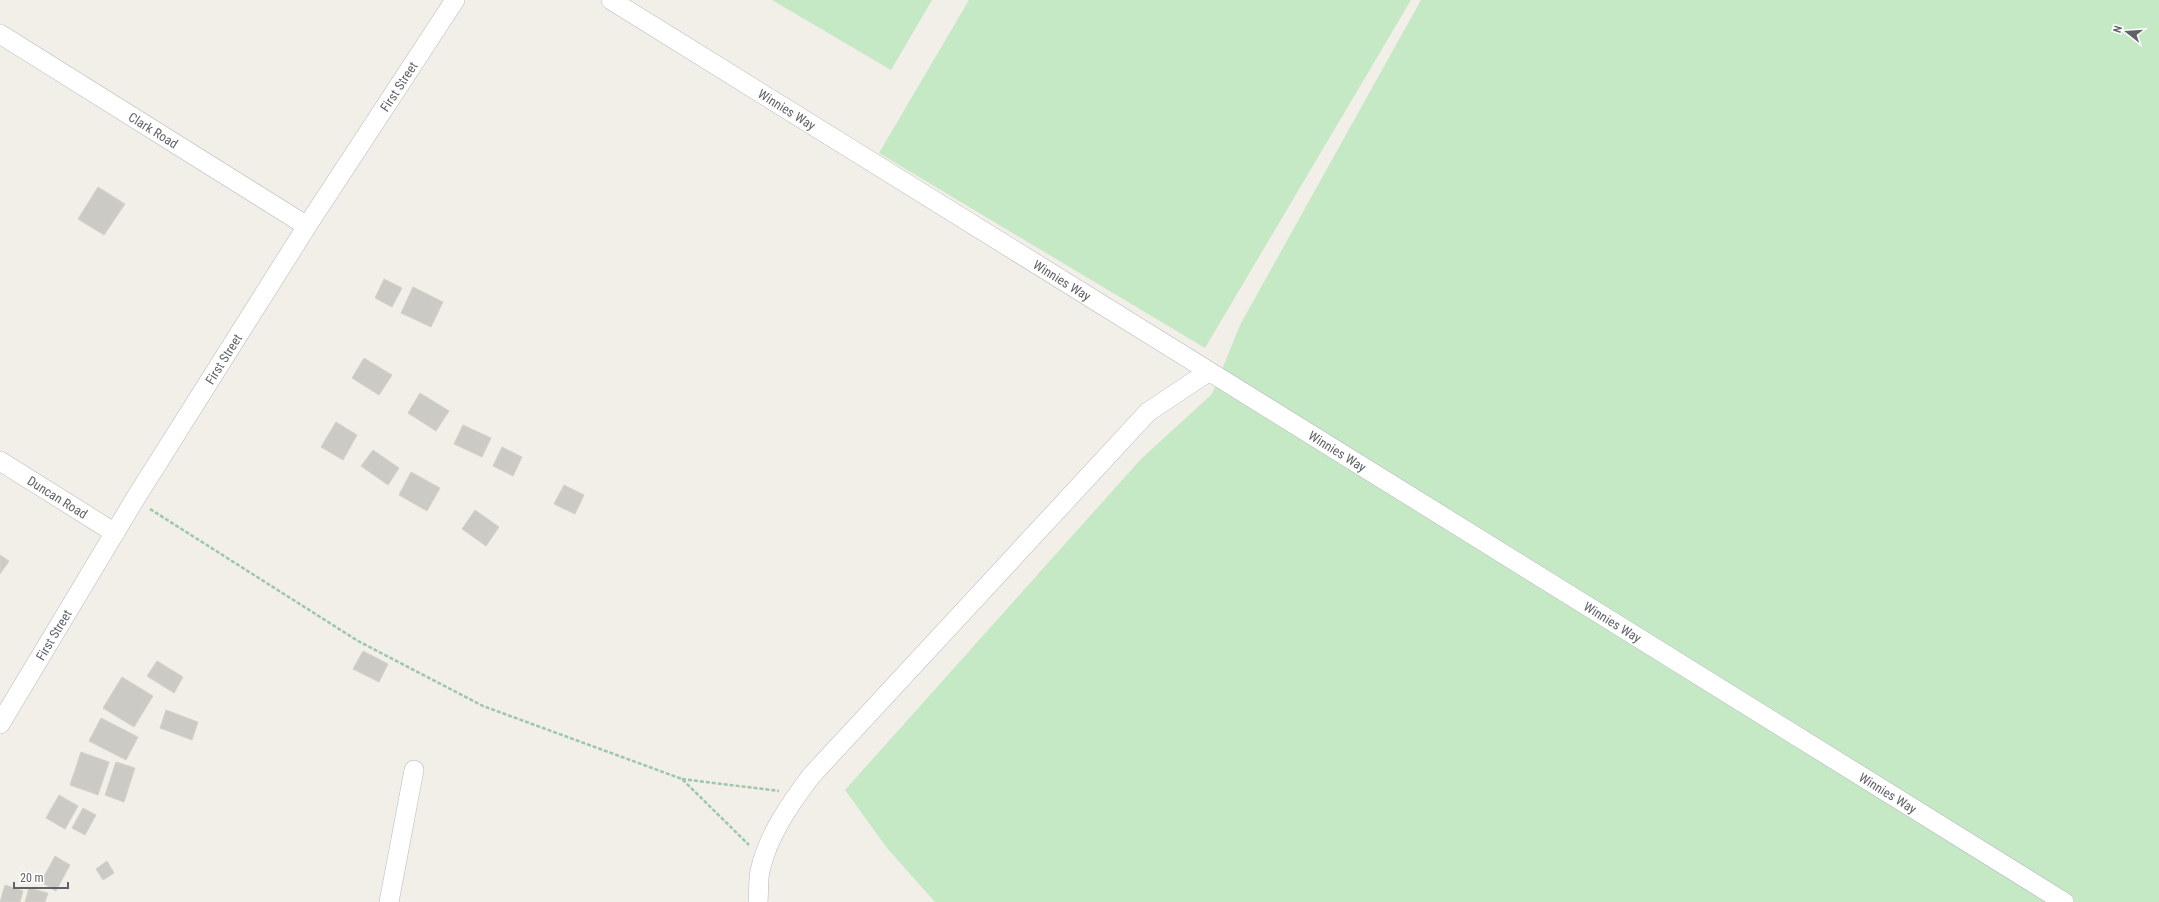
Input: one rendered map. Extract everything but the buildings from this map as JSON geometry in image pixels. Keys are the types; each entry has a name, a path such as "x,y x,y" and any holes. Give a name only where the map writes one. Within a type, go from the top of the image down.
{"street":[{"name":"First Street","path":"0,724 134,499 307,226 455,0"},
{"name":"Winnies Way","path":"611,0 2064,902"},
{"name":"Clark Road","path":"0,34 307,226"},
{"path":"758,902 760,872 784,812 822,764 1148,412 1208,372"},
{"name":"Duncan Road","path":"0,460 115,533"},
{"path":"389,902 414,770"}],"path":[{"path":"134,499 358,641 484,706 682,779 798,793"},
{"path":"682,779 764,860"}],"green space":[{"path":"772,0 932,0 891,70"},
{"path":"969,0 1411,0 1205,348 879,153"},
{"path":"1421,0 2159,0 2159,902 935,902 887,848 845,790 1141,459 1212,394 1240,325"}]}
